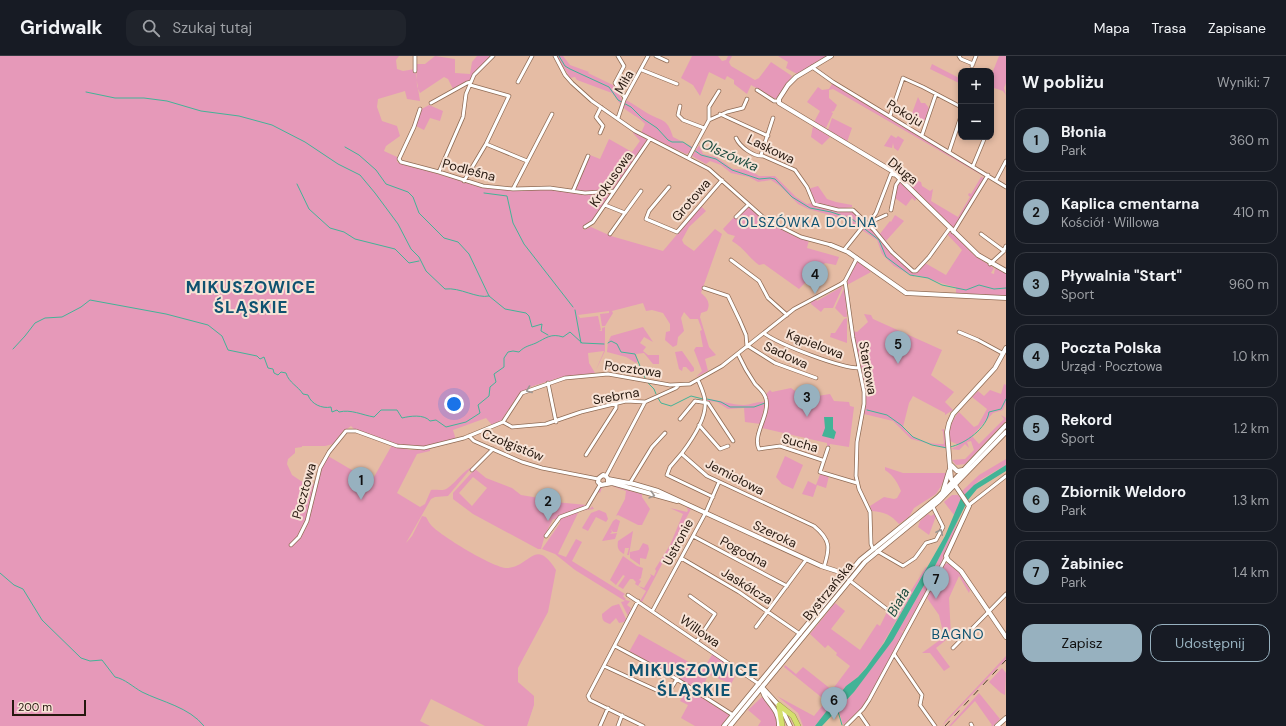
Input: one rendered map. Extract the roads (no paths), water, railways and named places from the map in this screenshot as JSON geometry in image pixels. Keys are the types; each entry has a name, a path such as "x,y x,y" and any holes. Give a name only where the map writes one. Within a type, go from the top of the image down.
{"highway":[{"path":"779,705 782,726"},
{"path":"779,705 793,716 798,726"}],"street":[{"path":"415,56 415,70"},
{"path":"439,172 463,118 466,94 470,84 477,70 493,56"},
{"path":"518,82 532,56"},
{"path":"555,56 569,80 602,107 635,131 689,157 709,169 759,215 777,225 801,237 844,250 908,294 1006,298"},
{"path":"618,56 624,66 614,83 624,99"},
{"name":"Miła","path":"618,118 624,99 642,70 648,56"},
{"path":"656,56 668,60"},
{"path":"757,90 774,101 779,100 793,80 831,56"},
{"path":"959,56 961,59 972,65 976,56"},
{"name":"Pokoju","path":"812,67 833,82 1006,187"},
{"path":"642,70 677,84"},
{"path":"890,116 903,78 958,105"},
{"path":"431,103 467,82 509,96 486,144 464,181"},
{"path":"709,120 709,107 719,91"},
{"path":"922,135 936,94"},
{"path":"689,157 709,120 720,114 743,108 746,99"},
{"name":"Długa","path":"779,100 799,115 892,171 978,256 990,264 1006,271"},
{"path":"680,106 678,115 681,119 704,128"},
{"path":"600,133 602,126 596,117 602,107"},
{"name":"Podleśna","path":"420,109 399,161 483,186 513,189 543,188 596,193 614,191"},
{"path":"513,189 552,114"},
{"path":"720,114 768,136"},
{"path":"761,155 773,118"},
{"path":"949,152 958,125"},
{"name":"Laskowa","path":"736,138 742,147 758,156 761,155 795,170 807,187 813,203 834,209 853,210 879,235 892,252 914,272 952,230"},
{"name":"Krokusowa","path":"585,227 593,222 650,139"},
{"path":"973,166 984,140"},
{"path":"486,144 527,161"},
{"path":"573,192 588,156"},
{"path":"996,180 1006,161"},
{"path":"844,250 876,213 891,174 899,178 896,185 891,210"},
{"path":"952,230 988,175"},
{"name":"Grotowa","path":"669,187 649,211 646,219 677,232 722,180"},
{"path":"610,234 641,191"},
{"path":"605,205 626,213"},
{"path":"736,217 748,205"},
{"path":"866,224 886,215"},
{"path":"981,234 1004,251"},
{"path":"990,264 1004,251 1006,246"},
{"path":"845,281 857,258"},
{"path":"731,260 759,281 768,298 787,315"},
{"name":"Pocztowa","path":"291,545 299,537 307,521 320,468 329,452 346,431 356,431 397,446 418,449 443,445 503,422 522,393 565,378 612,374 678,386 690,384 748,347 798,306 845,281"},
{"name":"Startowa","path":"845,281 864,401 857,442 857,483 870,512 871,544 875,550"},
{"path":"704,288 728,296 745,333 748,347"},
{"path":"959,332 1002,353"},
{"name":"Kąpielowa","path":"765,334 832,362 852,368 859,368"},
{"name":"Sadowa","path":"748,347 771,361 799,373 816,378"},
{"path":"953,485 948,448 948,426 952,417 995,368 1006,348"},
{"name":"Sucha","path":"738,354 744,367 766,397 763,422 756,440 759,449 780,446 822,460"},
{"path":"698,380 706,403 699,425 694,436 682,454 670,466 667,475 713,497"},
{"path":"548,383 556,422"},
{"name":"Srebrna","path":"503,422 512,427 556,422 581,412 616,404 632,401 644,402 678,386"},
{"path":"680,419 695,401 706,403 712,407 733,441"},
{"path":"600,484 604,486 644,402"},
{"path":"586,456 616,408 616,404"},
{"path":"699,425 720,449 728,446"},
{"path":"953,485 967,467 1006,425"},
{"path":"953,485 960,481 1006,432"},
{"path":"630,483 652,447 665,433"},
{"name":"Czołgistów","path":"469,436 474,441 522,462 542,468 598,479"},
{"name":"Sucha","path":"828,448 820,472 857,483"},
{"path":"472,470 493,449"},
{"name":"Jemiołowa","path":"682,454 704,475 814,526 824,535 829,546 824,567"},
{"path":"950,463 957,471 961,471 967,467"},
{"path":"942,493 947,479 950,463"},
{"path":"600,484 598,479 601,476 612,483 652,496 679,501"},
{"path":"846,726 869,700 946,558 968,504 1006,476"},
{"path":"607,479 630,483 658,491 705,513"},
{"path":"947,479 968,504"},
{"path":"960,481 960,493"},
{"name":"Ustronie","path":"653,610 705,513 719,482"},
{"path":"546,536 560,518 587,507 600,484"},
{"name":"Bystrzańska","path":"724,726 761,686 850,572 953,485"},
{"name":"Bystrzańska","path":"846,577 865,562 875,550 933,507 948,493 953,485"},
{"path":"948,493 960,493"},
{"path":"875,550 903,566 915,558 926,542 936,540 943,527 933,507"},
{"name":"Szeroka","path":"705,513 846,577"},
{"name":"Pogodna","path":"693,536 787,586"},
{"name":"Jaskółcza","path":"681,558 768,612 800,634"},
{"path":"946,558 961,571 1006,637"},
{"path":"756,627 806,560"},
{"path":"846,577 892,613"},
{"path":"953,648 1006,594"},
{"name":"Willowa","path":"628,595 653,610 761,686"},
{"path":"690,596 715,614 698,641"},
{"path":"638,601 588,694 590,700 643,726"},
{"name":"Bystrzańska","path":"730,726 755,696 800,634 814,620"},
{"path":"615,646 677,679 733,715"},
{"path":"894,654 922,695 920,705 935,726"},
{"path":"604,666 667,695 677,679"},
{"path":"761,686 763,693 777,713 779,726"},
{"path":"761,686 779,705 790,726"},
{"path":"755,696 763,696 768,700"},
{"path":"600,726 608,708"},
{"path":"859,713 868,726"},
{"path":"618,726 622,715"},
{"path":"997,726 1006,718"}],"water":[{"path":"824,417 833,417 833,429 836,432 834,439 822,436 825,428"},
{"path":"1006,465 1006,471 977,489 968,500 936,564 893,640 854,692 822,726 815,726 846,686 858,677 866,668 884,643 945,536 961,498 974,485"}],"waterway":[{"name":"Olszówka","path":"559,56 565,66 609,87 618,100 631,107 642,118 657,128 668,140 672,142 683,142 692,148"},
{"path":"86,92 115,98 144,98 167,101 201,111 239,116 272,125 305,142 338,164 360,175 398,224 411,249 419,257 426,271 445,289 457,290 479,296 489,296"},
{"path":"345,147 359,155 376,170 386,184 408,192 413,197 419,213 444,238 458,242 469,254 489,296 505,309 526,313 529,316 532,327 542,324 541,331 548,335"},
{"name":"Olszówka","path":"694,150 701,155 716,159 732,170 759,179 775,179 792,197 810,208 831,212 852,219 879,240 886,257 910,275 928,278 942,285 966,290 979,285 994,289 1006,288"},
{"path":"297,184 309,209 330,228 344,232 355,239 395,249 409,263 419,261"},
{"path":"484,193 507,196 513,223 524,244 573,307"},
{"path":"13,349 35,323 45,318 62,317 81,307 90,300 166,314 208,325 222,336 228,350 257,356 260,359 264,357 268,368 273,369 274,373 278,375 281,372 286,373 289,379 303,394 308,395 309,398 317,405 331,407 332,412 337,410 339,412 352,412 374,417 381,410 397,410 402,418 421,416 430,421 436,420 446,427 466,422 480,413 478,405 489,396 490,387 496,382 494,374 504,367 504,358 508,352 519,352 525,347 549,337 563,337 570,332 582,343 604,344"},
{"path":"575,310 581,343"},
{"path":"608,343 611,341 617,344 621,352 635,354 645,378"},
{"path":"648,383 654,389 656,394"},
{"path":"658,398 661,403 671,406 691,396 703,399"},
{"path":"707,399 721,402 730,407 754,407 765,403"},
{"path":"950,447 962,443 980,429 989,412 1001,409 1006,399"},
{"path":"867,410 887,415 901,425 913,437 932,445 947,448"},
{"path":"0,573 14,585 23,589 42,620 81,658 90,661 102,660 115,677 126,681 142,692 191,714 204,726"},
{"path":"837,708 842,725"}],"railway":[{"path":"945,726 1006,660"}],"place":[{"name":"Poczta Polska","path":"815,294"},
{"name":"Rekord","path":"898,364"},
{"name":"Pływalnia \"Start\"","path":"807,417"},
{"name":"Błonia","path":"361,500"},
{"name":"Kaplica cmentarna","path":"548,521"},
{"name":"Żabiniec","path":"936,599"},
{"name":"Zbiornik Weldoro","path":"834,720"}],"district":[{"name":"OLSZÓWKA DOLNA","path":"808,222"},
{"name":"MIKUSZOWICE ŚLĄSKIE","path":"251,297"},
{"name":"BAGNO","path":"958,634"},
{"name":"MIKUSZOWICE ŚLĄSKIE","path":"694,680"}],"water label":[{"name":"Biała","path":"898,602"}]}
